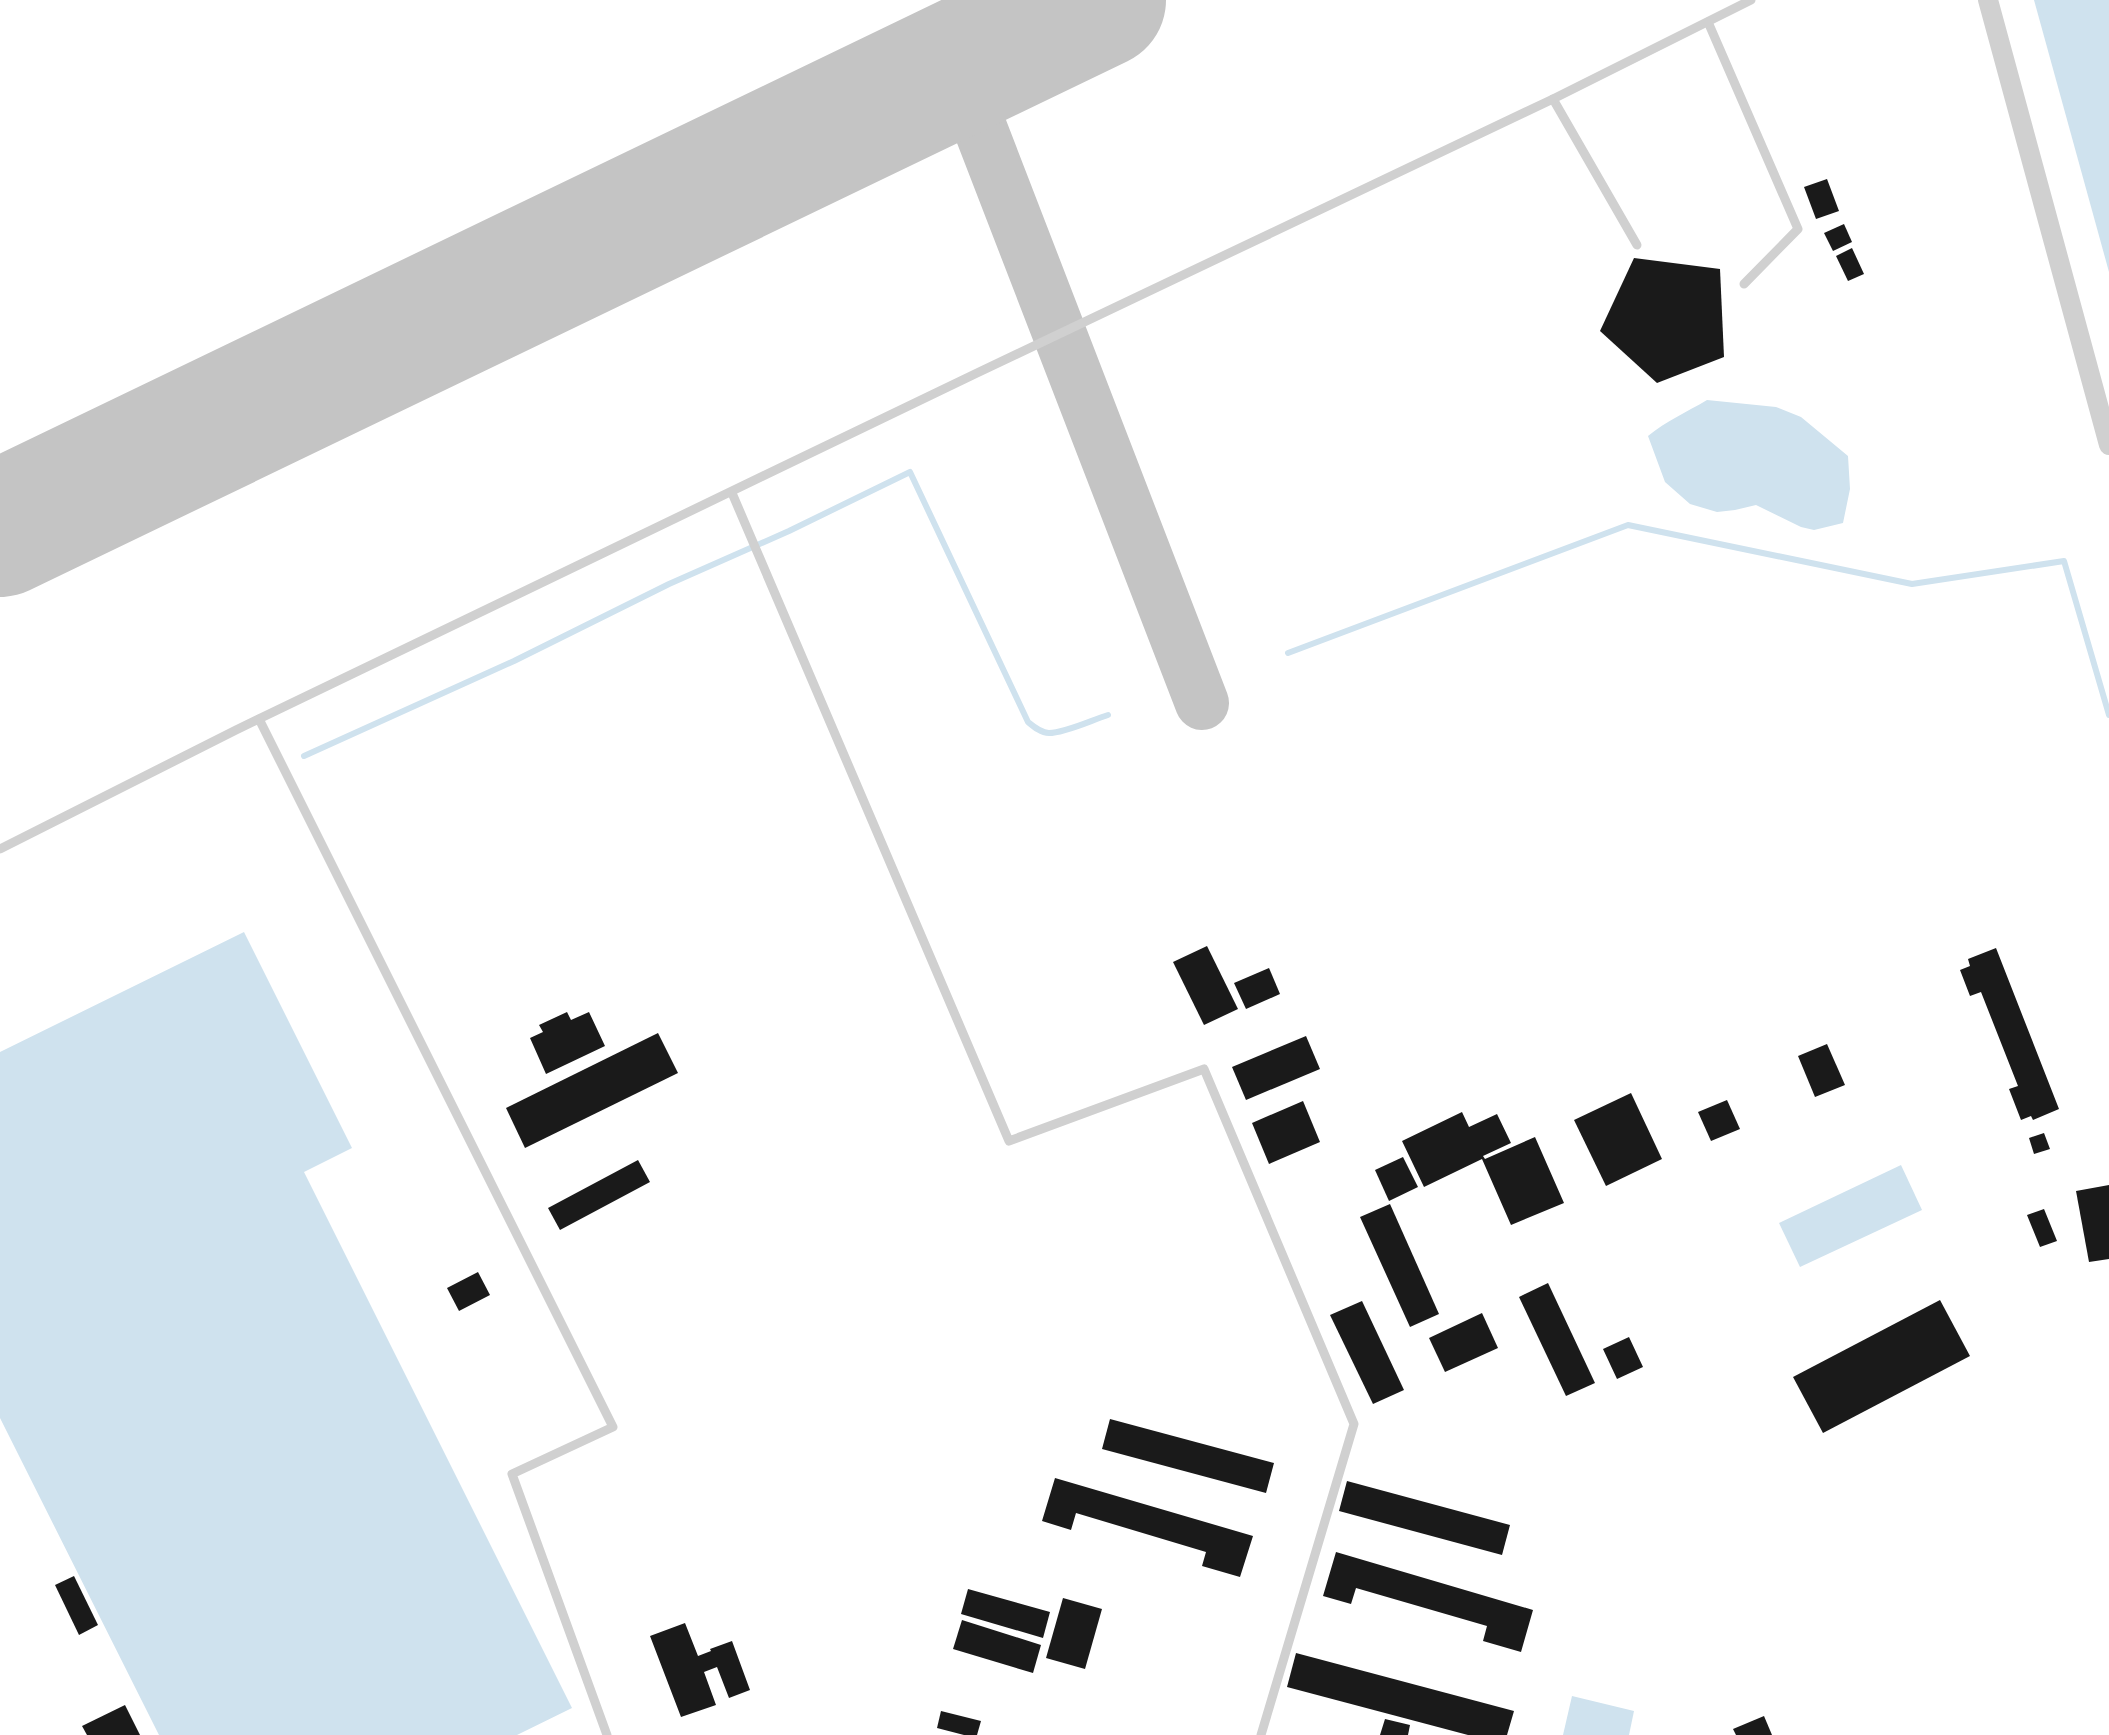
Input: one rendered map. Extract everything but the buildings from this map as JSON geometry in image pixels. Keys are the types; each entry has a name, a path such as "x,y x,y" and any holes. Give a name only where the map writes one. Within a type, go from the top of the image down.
{"street":[{"path":"1988,0 2109,445"}],"lane":[{"path":"0,849 259,719 732,493 976,373 1553,99 1751,0"},
{"path":"1708,21 1798,229 1744,284"},
{"path":"1553,99 1636,245"},
{"path":"732,493 1009,1141 1204,1069 1354,1424 1261,1735"},
{"path":"259,719 613,1427 512,1474 607,1735"}],"water":[{"path":"2034,0 2109,0 2109,272"},
{"path":"1707,400 1776,407 1801,417 1848,456 1850,489 1843,523 1814,530 1801,527 1756,505 1717,512 1690,504 1665,482 1648,436 1669,421"},
{"path":"244,932 352,1148 304,1172 572,1708 517,1735 159,1735 0,1418 0,1052"},
{"path":"1901,1165 1922,1210 1800,1267 1779,1223"},
{"path":"1572,1696 1634,1711 1629,1735 1563,1735"}],"waterway":[{"path":"304,756 514,661 669,584 789,531 910,472 1028,722 1040,731 1049,733 1070,729 1108,715"},
{"path":"1288,653 1628,525 1912,584 2064,561 2109,715"}],"taxiway":[{"path":"957,68 1202,703"}],"runway":[{"path":"0,529 1098,0"}]}
